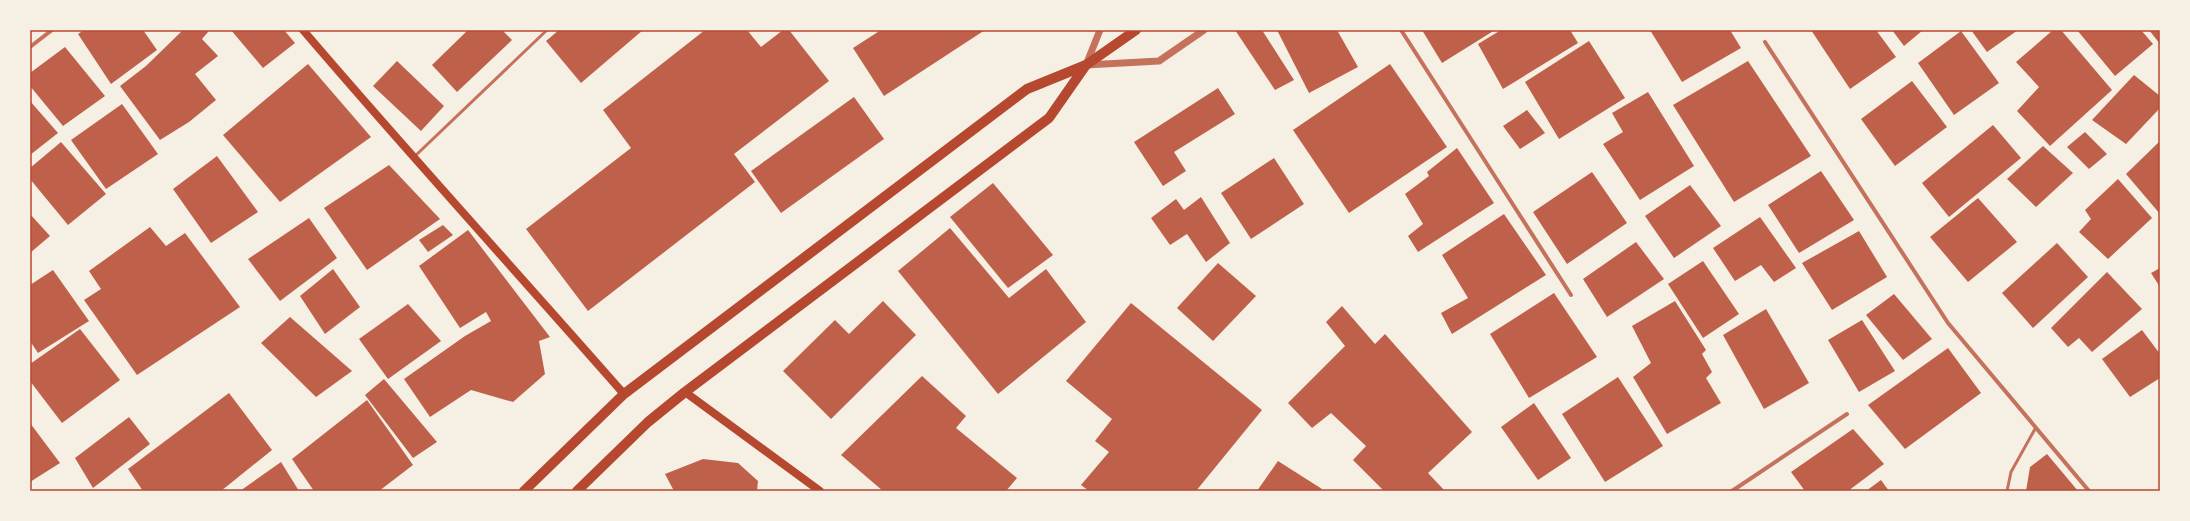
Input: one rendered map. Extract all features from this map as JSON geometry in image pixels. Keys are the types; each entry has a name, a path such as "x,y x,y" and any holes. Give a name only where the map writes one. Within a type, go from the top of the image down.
{"main road":[{"path":"303,30 624,394"},
{"path":"524,491 624,394 1027,89 1086,65 1136,30"},
{"path":"577,491 648,422 684,392 1049,118 1086,65"},
{"path":"684,392 820,491"}],"street":[{"path":"30,47 52,30"},
{"path":"1100,30 1086,65 1159,61 1204,30"},
{"path":"1401,30 1571,295"},
{"path":"1765,42 1948,323 2035,429 2089,491"},
{"path":"1732,491 1847,414"}],"lane":[{"path":"414,157 547,30"},
{"path":"2007,491 2011,472 2035,429"}],"building":[{"path":"84,30 143,30 157,50 111,84 78,34"},
{"path":"183,30 206,30 208,32 202,39 218,56 195,74 216,100 189,122 160,140 120,86 146,66"},
{"path":"231,30 284,30 295,43 263,68"},
{"path":"468,30 502,30 512,40 457,92 432,65"},
{"path":"559,30 643,30 581,83 546,41"},
{"path":"705,30 747,30 761,47 783,30 789,30 829,81 734,154 755,182 588,311 526,229 631,148 603,110"},
{"path":"881,30 985,30 884,96 853,48"},
{"path":"1235,30 1262,30 1294,80 1275,90"},
{"path":"1277,30 1337,30 1358,67 1309,93"},
{"path":"1422,30 1495,30 1442,63"},
{"path":"1501,30 1570,30 1578,43 1503,89 1478,44"},
{"path":"1650,30 1730,30 1741,48 1682,82"},
{"path":"1811,30 1876,30 1896,57 1850,89"},
{"path":"1892,30 1923,30 1904,46"},
{"path":"1971,30 2018,30 1987,52"},
{"path":"2053,30 2061,30 2112,90 2050,146 2017,111 2039,87 2016,62"},
{"path":"2077,30 2141,30 2153,44 2115,76"},
{"path":"2149,30 2160,30 2160,44"},
{"path":"1961,31 1999,83 1954,115 1918,63"},
{"path":"1589,41 1625,98 1559,139 1525,82"},
{"path":"65,47 105,96 63,126 30,86 30,73"},
{"path":"397,61 444,106 421,131 373,86"},
{"path":"1748,61 1811,156 1734,202 1673,105"},
{"path":"308,64 371,137 280,202 223,135"},
{"path":"1390,64 1447,147 1349,213 1293,130"},
{"path":"2134,75 2160,96 2160,108 2126,144 2092,120"},
{"path":"1912,81 1947,127 1895,166 1861,119"},
{"path":"1218,88 1235,114 1174,152 1186,171 1163,186 1134,142"},
{"path":"1648,92 1694,166 1640,200 1603,144 1623,132 1612,113"},
{"path":"854,97 884,139 781,213 751,171"},
{"path":"30,101 58,133 30,155"},
{"path":"122,104 158,154 106,189 71,140"},
{"path":"1527,110 1545,133 1520,149 1503,126"},
{"path":"1993,125 2021,158 1949,217 1922,183"},
{"path":"2085,132 2107,154 2089,169 2067,147"},
{"path":"2160,141 2160,214 2126,174"},
{"path":"61,142 106,194 68,225 30,179 30,168"},
{"path":"2043,146 2073,173 2036,207 2007,179"},
{"path":"1457,148 1494,203 1418,252 1408,236 1423,224 1405,194 1429,176 1427,172"},
{"path":"217,156 258,212 211,243 173,189"},
{"path":"1274,158 1304,204 1251,239 1221,193"},
{"path":"389,165 440,219 367,270 324,208"},
{"path":"1821,171 1854,220 1799,253 1768,205"},
{"path":"1592,172 1627,223 1567,264 1533,212"},
{"path":"2118,179 2152,218 2108,259 2079,232 2091,219 2085,210"},
{"path":"993,183 1053,255 1008,288 950,217"},
{"path":"1690,185 1721,226 1674,258 1645,216"},
{"path":"1201,197 1230,243 1206,262 1187,234 1170,245 1151,218 1176,199 1184,210"},
{"path":"1978,198 2017,242 1968,282 1930,237"},
{"path":"30,214 50,236 30,253"},
{"path":"1504,214 1546,275 1452,334 1441,313 1468,298 1442,255"},
{"path":"1760,217 1796,268 1774,282 1761,265 1735,281 1713,248"},
{"path":"309,218 337,258 280,301 248,259"},
{"path":"443,225 453,235 428,252 419,240"},
{"path":"150,227 166,246 185,233 240,307 137,375 84,300 101,289 89,271"},
{"path":"950,228 1009,298 1046,269 1086,322 998,394 898,271"},
{"path":"468,230 550,337 539,341 545,374 513,402 471,390 430,417 404,379 465,336 491,321 486,312 460,328 419,266"},
{"path":"1859,231 1887,277 1832,310 1802,263"},
{"path":"1636,242 1664,279 1607,317 1583,279"},
{"path":"2057,243 2088,277 2033,328 2002,293"},
{"path":"1703,261 1739,314 1703,338 1668,284"},
{"path":"1218,263 1256,296 1213,341 1177,308"},
{"path":"2160,268 2160,287 2151,273"},
{"path":"333,269 360,307 325,334 300,296"},
{"path":"53,270 89,321 38,353 30,341 30,285"},
{"path":"2107,272 2142,309 2092,352 2079,338 2068,347 2051,328"},
{"path":"1554,293 1597,357 1529,398 1490,334"},
{"path":"1894,294 1932,339 1903,360 1866,315"},
{"path":"883,301 916,335 831,419 783,371 835,320 849,334"},
{"path":"1675,301 1706,350 1702,354 1712,372 1706,378 1721,403 1667,434 1633,377 1651,363 1632,326"},
{"path":"1131,303 1262,410 1196,491 1089,491 1081,485 1109,452 1095,441 1112,419 1066,381"},
{"path":"408,304 441,341 388,379 359,339"},
{"path":"1342,306 1375,344 1385,334 1472,432 1428,473 1445,491 1384,491 1353,460 1366,446 1331,413 1312,428 1288,403 1345,346 1326,322"},
{"path":"1766,309 1809,383 1764,409 1723,335"},
{"path":"290,317 352,371 316,397 261,343"},
{"path":"1862,320 1895,371 1859,392 1828,340"},
{"path":"80,329 120,380 62,423 30,381 30,364"},
{"path":"2142,330 2160,354 2160,378 2130,397 2102,359"},
{"path":"1948,348 1981,393 1905,449 1868,405"},
{"path":"922,376 966,416 956,428 1017,478 1006,491 883,491 841,455"},
{"path":"1618,377 1663,446 1605,482 1562,414"},
{"path":"384,379 437,442 413,458 365,395"},
{"path":"229,393 272,450 221,491 143,491 128,469"},
{"path":"367,400 413,465 379,491 314,491 292,459"},
{"path":"1534,403 1571,458 1538,480 1501,427"},
{"path":"129,417 150,444 93,488 75,458"},
{"path":"30,423 60,463 30,482"},
{"path":"1853,429 1884,464 1848,491 1805,491 1791,472"},
{"path":"2047,454 2078,491 2026,491 2030,467"},
{"path":"703,459 738,463 758,481 757,491 674,491 665,474"},
{"path":"1278,461 1322,489 1320,491 1257,491"},
{"path":"281,462 299,491 240,491"},
{"path":"1881,480 1889,491 1866,491"}]}
